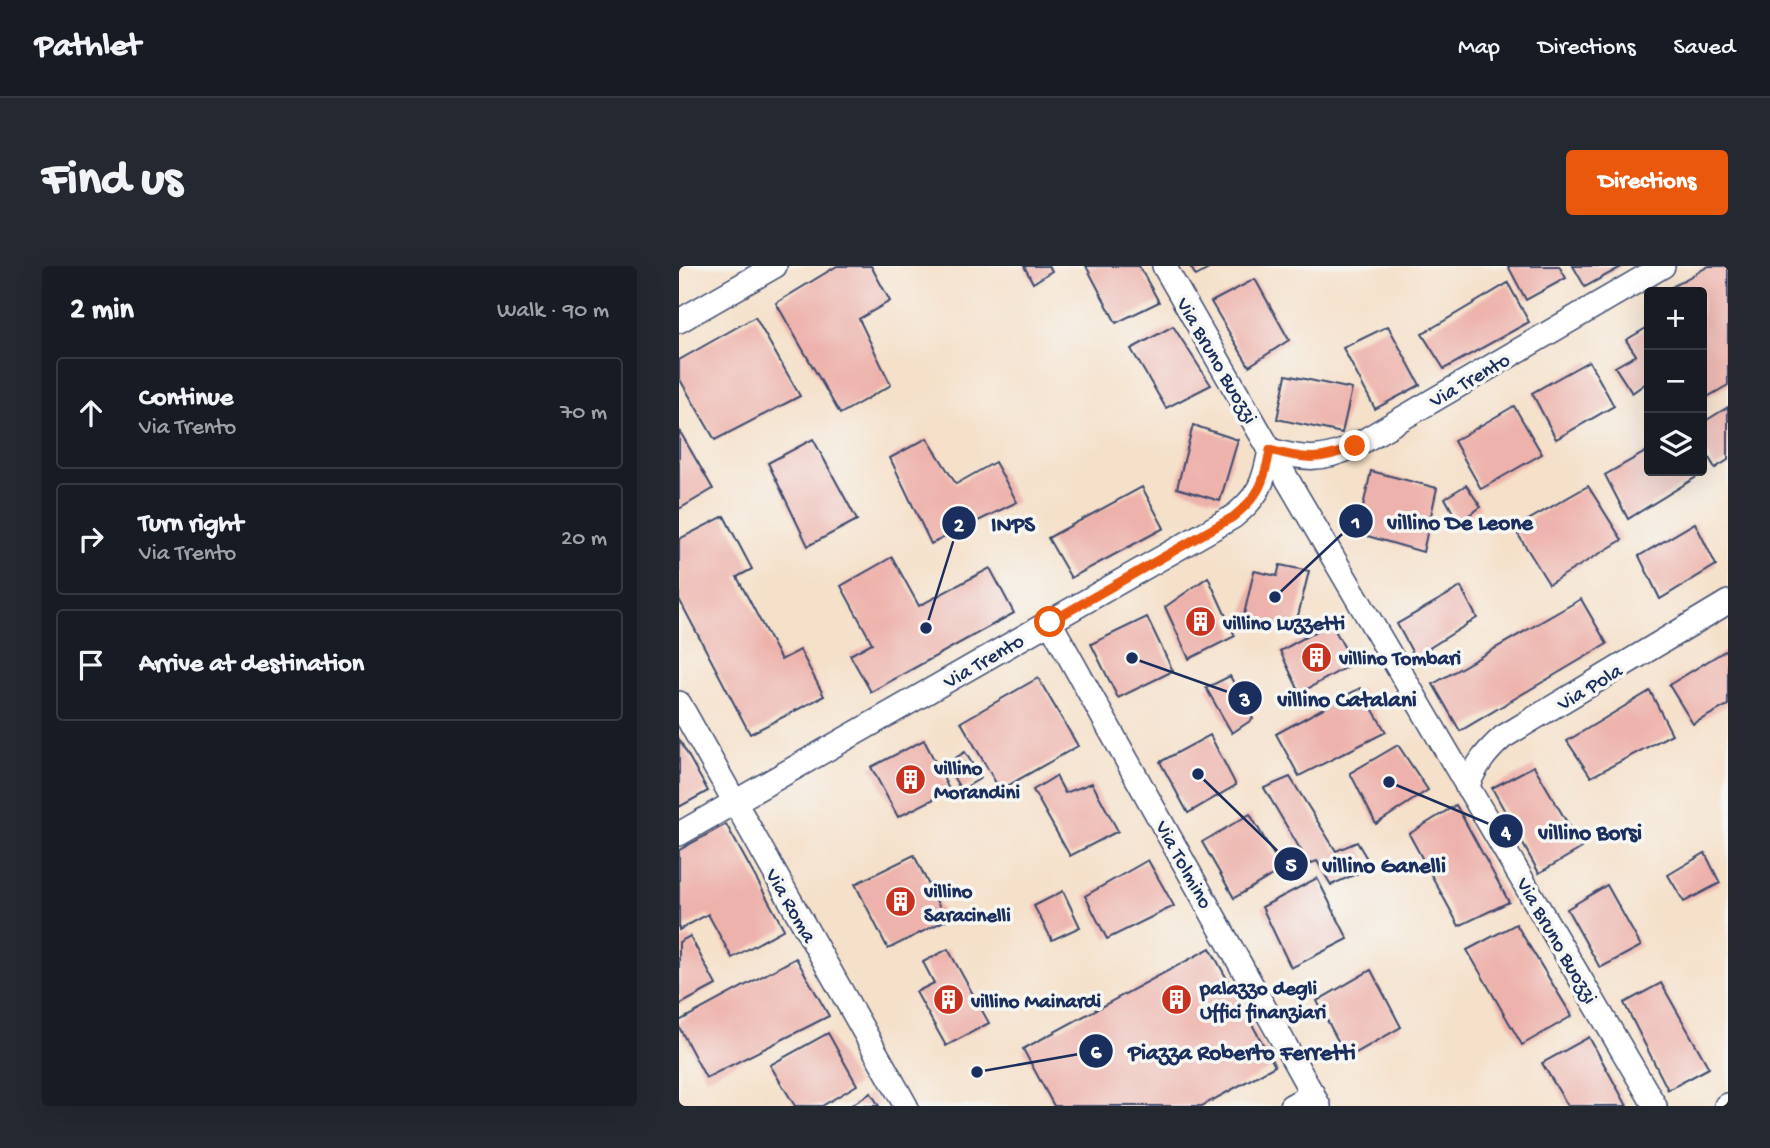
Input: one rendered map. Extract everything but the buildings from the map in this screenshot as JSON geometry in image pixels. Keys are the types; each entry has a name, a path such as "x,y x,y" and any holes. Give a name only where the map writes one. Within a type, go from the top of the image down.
{"street":[{"path":"679,321 775,266"},
{"name":"Via Bruno Buozzi","path":"1164,266 1655,1106"},
{"name":"Via Trento","path":"679,834 1233,517 1252,502 1261,488 1270,450 1312,459 1333,456 1355,446 1663,266"},
{"name":"Via Pola","path":"1467,786 1485,752 1503,737 1728,602"},
{"name":"Via Tolmino","path":"1050,622 1316,1100"},
{"name":"Via Roma","path":"679,703 906,1106"},
{"path":"1291,1106 1316,1100"}],"place":[{"name":"villino De Leone","path":"1275,597"},
{"name":"villino Luzzetti","path":"1200,622"},
{"name":"INPS","path":"926,628"},
{"name":"villino Tombari","path":"1316,657"},
{"name":"villino Catalani","path":"1132,658"},
{"name":"villino Ganelli","path":"1198,774"},
{"name":"villino Morandini","path":"911,779"},
{"name":"villino Borsi","path":"1389,782"},
{"name":"villino Saracinelli","path":"901,902"},
{"name":"palazzo degli Uffici finanziari","path":"1177,999"},
{"name":"villino Mainardi","path":"948,1000"},
{"name":"Piazza Roberto Ferretti","path":"977,1072"}],"route":[{"path":"1050,622 1233,517 1252,502 1261,488 1270,450 1292,457 1312,459 1333,456 1355,446"}]}
